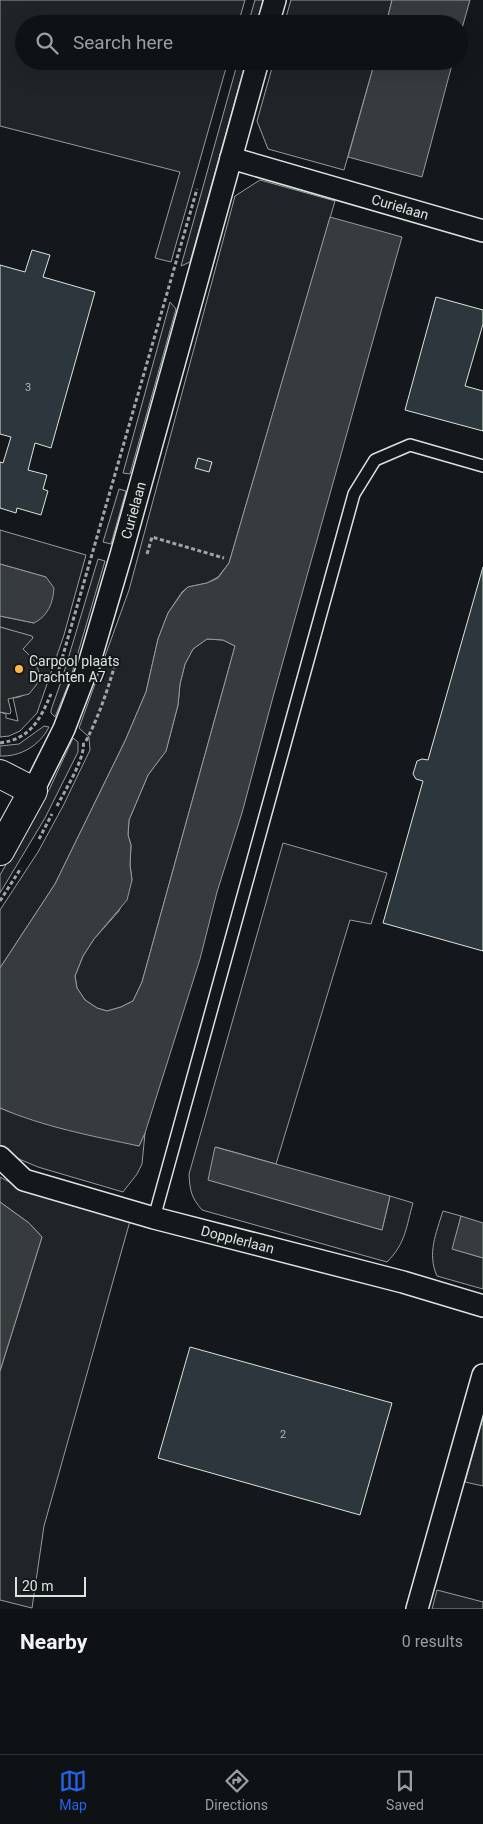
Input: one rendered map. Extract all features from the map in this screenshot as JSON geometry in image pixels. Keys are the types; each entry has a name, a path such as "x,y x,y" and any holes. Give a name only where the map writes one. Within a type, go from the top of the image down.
{"main road":[{"path":"0,774 33,791"},
{"name":"Curielaan","path":"0,851 33,791"}],"street":[{"path":"271,15 275,0"},
{"name":"Curielaan","path":"33,791 64,729 88,664 121,555 255,70"},
{"name":"Curielaan","path":"231,158 483,231"},
{"name":"Dopplerlaan","path":"0,1158 24,1180 154,1218 403,1282 483,1306"},
{"path":"417,1609 483,1375"}],"lane":[{"path":"154,1218 354,494 375,460 410,445 483,466"}],"path":[{"path":"55,684 197,188"},
{"path":"147,555 152,537 224,558"},
{"path":"84,744 104,700 118,656"},
{"path":"0,743 18,739 30,731 45,709 51,693"}],"shaded area":[{"path":"0,0 245,0 241,15 15,15 15,70 225,70 171,262 155,258 180,172 0,126"},
{"path":"255,0 263,0 259,15 251,15"},
{"path":"291,0 392,0 388,15 287,15"},
{"path":"392,0 470,0 466,15 388,15"},
{"path":"235,70 243,70 190,262 181,266"},
{"path":"271,70 372,70 344,170 268,149 257,121"},
{"path":"372,70 451,70 422,177 348,157"},
{"path":"260,180 335,201 229,563 218,577 207,583 188,587 182,592 168,613 158,639 146,692 125,741 55,884 0,968 0,910 38,852 90,750 89,737 79,728 129,590 235,196"},
{"path":"330,217 402,237 242,813 217,892 200,959 145,1133 139,1146 86,1135 17,1115 0,1108 0,968 55,884 125,741 146,692 158,639 168,613 188,587 207,583 218,578 229,563","holes":["207,639 223,640 235,646 142,982 133,1001 107,1011 97,1008 85,1000 77,988 75,976 83,956 94,939 127,900 132,880 130,865 131,845 128,835 129,820 148,775 166,751 178,705 180,684 185,664 193,649"]},
{"path":"170,302 176,309 130,474 123,473"},
{"path":"119,489 126,491 111,544 103,542"},
{"path":"0,530 86,555 64,635 37,713 20,731 9,736 0,737 0,712 6,714 6,718 18,721 13,698 29,692 39,678 22,649 33,637 0,627 0,616 34,623 46,577 0,564"},
{"path":"98,559 105,561 70,680 55,717 51,710"},
{"path":"0,564 46,577 54,588 49,608 43,617 34,623 0,616"},
{"name":"Carpool plaats Drachten A7","path":"0,627 32,636 33,638 23,649 34,660 39,672 37,684 29,694 8,699 10,714 0,712"},
{"path":"207,639 223,640 235,646 142,982 133,1001 107,1011 97,1008 85,1000 77,988 75,976 83,956 94,939 119,911 132,880 130,865 131,845 128,835 129,820 148,775 166,751 178,705 180,684 185,664 193,649"},
{"path":"44,726 49,727 29,749 8,756 0,756 0,746 19,744"},
{"path":"73,738 78,742 78,752 45,818 0,893 0,875 50,788"},
{"path":"283,843 387,873 371,924 350,920 276,1164 216,1147 209,1180 382,1230 390,1196 413,1203 402,1241 387,1262 202,1210 195,1201 191,1189 189,1174"},
{"path":"0,1108 139,1146 145,1133 142,1164 123,1192 38,1167 19,1159 0,1145"},
{"path":"215,1147 390,1196 382,1230 208,1180"},
{"path":"0,1177 47,1198 130,1221 44,1526 32,1608 0,1600 0,1371 42,1237 29,1223 0,1202"},
{"path":"0,1202 29,1223 42,1237 0,1371"},
{"path":"443,1211 461,1216 453,1249 483,1258 483,1289 437,1276 434,1268 433,1252 435,1235"},
{"path":"461,1216 483,1223 483,1258 452,1249"},
{"path":"483,1418 483,1486 465,1482"},
{"path":"437,1590 483,1602 483,1609 432,1609"}],"building":[{"path":"32,250 50,255 43,277 95,292 51,448 35,443 28,470 47,475 43,489 48,491 41,515 17,508 16,513 0,508 0,462 3,463 11,437 0,434 0,265 25,272"},
{"path":"436,297 483,310 483,324 465,386 483,391 483,431 405,410"},
{"path":"198,458 212,462 209,472 195,468"},
{"path":"483,567 483,951 383,923 423,781 416,779 413,774 417,761 422,759 428,760"},
{"path":"190,1347 392,1403 360,1515 158,1458"}],"place":[{"name":"Carpool plaats Drachten A7","path":"19,669"}]}
